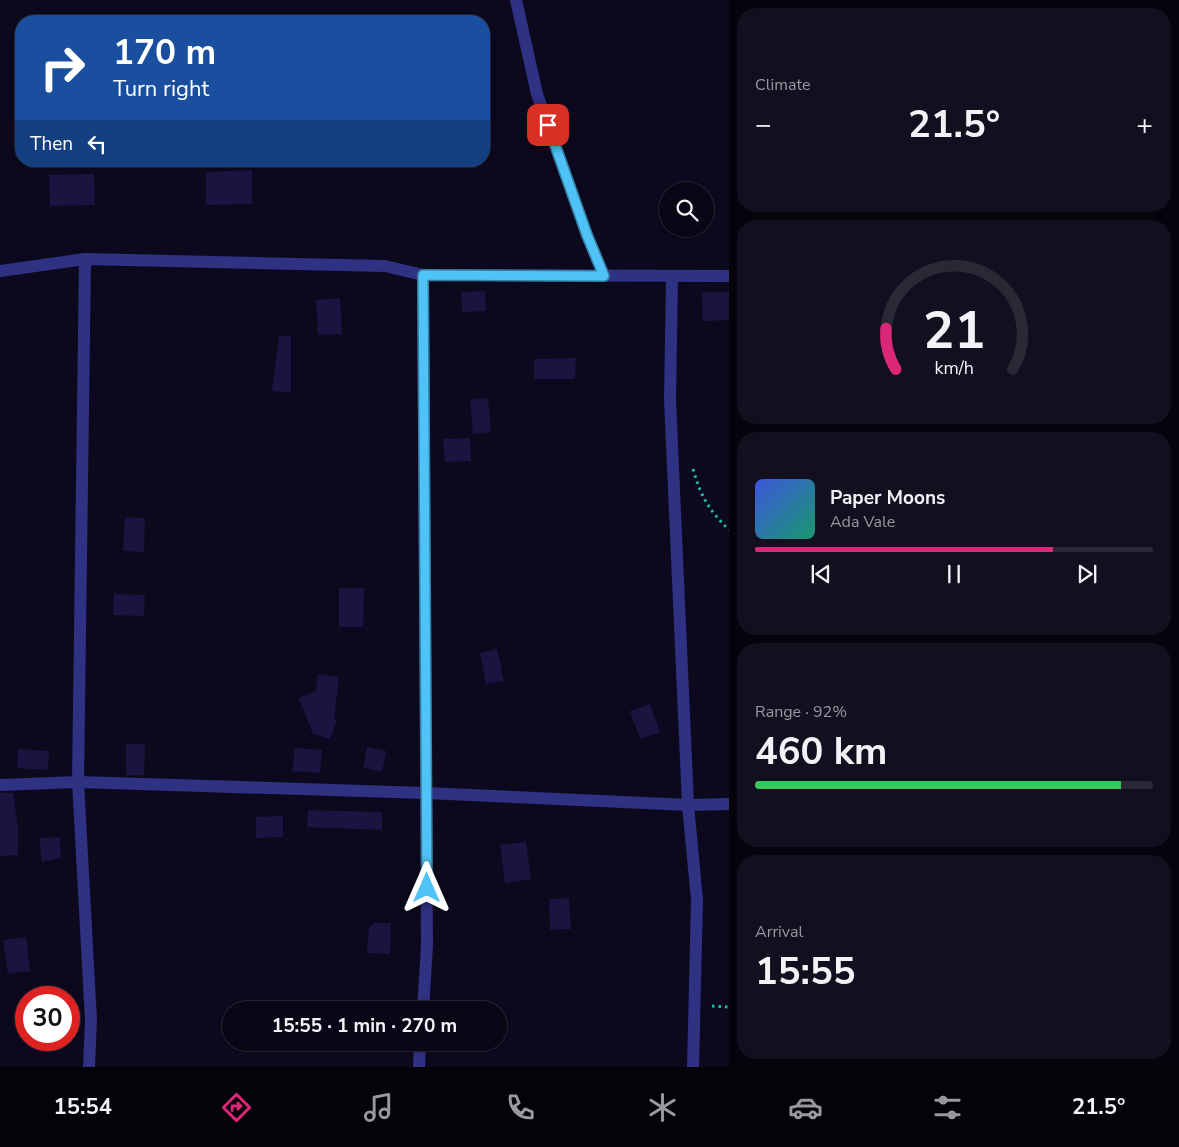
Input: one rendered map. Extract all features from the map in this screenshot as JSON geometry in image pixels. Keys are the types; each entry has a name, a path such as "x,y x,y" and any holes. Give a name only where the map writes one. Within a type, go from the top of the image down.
{"street":[{"path":"516,0 537,94 587,235 604,276"},
{"path":"0,271 85,259 386,266 423,275 672,278 729,276"},
{"path":"85,259 78,782 91,1020 89,1067"},
{"path":"423,275 428,945 424,1001"},
{"path":"672,278 670,400 688,805 697,900 692,1067"},
{"path":"0,785 78,782 426,793 688,805 729,804"},
{"path":"419,1067 420,1051"}],"path":[{"path":"690,460 700,494 718,519 729,530"}],"building":[{"path":"252,170 252,204 206,205 206,172"},
{"path":"94,174 95,205 50,206 49,175"},
{"path":"485,291 486,311 462,312 461,292"},
{"path":"702,292 729,292 729,320 703,321"},
{"path":"340,298 342,334 318,335 316,300"},
{"path":"279,336 291,336 291,393 272,391"},
{"path":"576,358 575,379 534,379 534,359"},
{"path":"488,398 491,432 473,434 470,400"},
{"path":"470,438 471,461 445,462 443,439"},
{"path":"125,517 145,518 144,552 123,551"},
{"path":"339,588 364,588 363,627 339,627"},
{"path":"114,594 145,595 144,616 113,615"},
{"path":"497,649 504,681 486,684 480,653"},
{"path":"318,674 339,677 334,719 337,720 330,739 313,734 299,698 316,691"},
{"path":"650,704 660,732 640,739 630,711"},
{"path":"126,744 145,744 144,775 126,775"},
{"path":"367,747 386,751 382,772 363,768"},
{"path":"295,748 322,750 320,773 292,771"},
{"path":"18,749 49,751 48,770 17,768"},
{"path":"0,793 13,793 18,828 18,855 0,856"},
{"path":"308,810 382,812 382,830 307,827"},
{"path":"283,816 283,837 256,838 256,817"},
{"path":"60,837 61,858 42,862 39,838"},
{"path":"526,842 531,879 505,883 500,845"},
{"path":"569,898 571,929 550,930 549,899"},
{"path":"374,923 391,923 390,954 367,953 369,928"},
{"path":"26,937 30,971 8,974 3,940"}],"route":[{"path":"427,888 423,275 604,276 587,235 548,125"}]}
